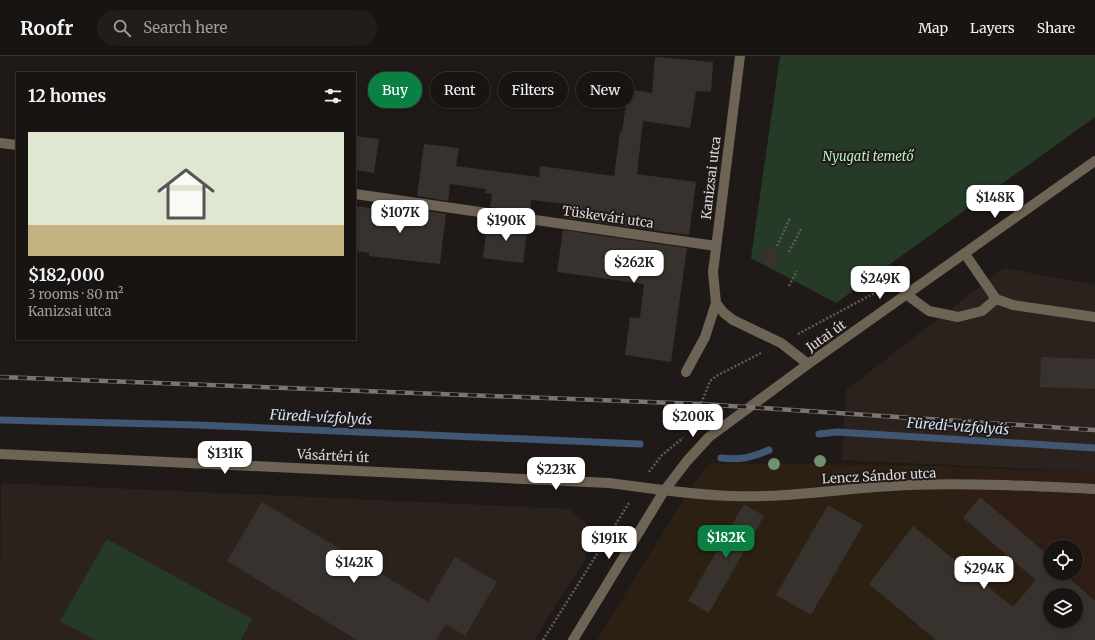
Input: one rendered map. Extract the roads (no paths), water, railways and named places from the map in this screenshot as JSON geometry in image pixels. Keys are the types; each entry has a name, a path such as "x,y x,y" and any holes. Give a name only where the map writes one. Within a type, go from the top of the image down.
{"street":[{"name":"Kanizsai utca","path":"686,372 705,337 716,303 713,272 740,56"},
{"path":"0,143 16,145"},
{"name":"Jutai út","path":"664,492 687,461 709,437 808,364 965,254 1095,160"},
{"name":"Tüskevári utca","path":"356,194 716,246"},
{"path":"965,254 996,299 1013,305 1095,317"},
{"path":"907,295 928,311 958,317 982,311 996,299"},
{"path":"716,303 724,313 733,320 781,344 808,364"},
{"name":"Vásártéri út","path":"0,454 609,483 664,492"},
{"name":"Lencz Sándor utca","path":"664,492 733,496 793,494 909,485 994,484 1095,489"},
{"path":"573,640 664,492"}],"waterway":[{"name":"Füredi-vízfolyás","path":"0,420 197,425 640,444"},
{"name":"Füredi-vízfolyás","path":"819,434 837,432 1095,448"},
{"name":"Füredi-vízfolyás","path":"721,458 745,458 769,450"}],"railway":[{"path":"0,377 701,404 1095,430"}],"park label":[{"name":"Nyugati temető","path":"868,156"}]}
